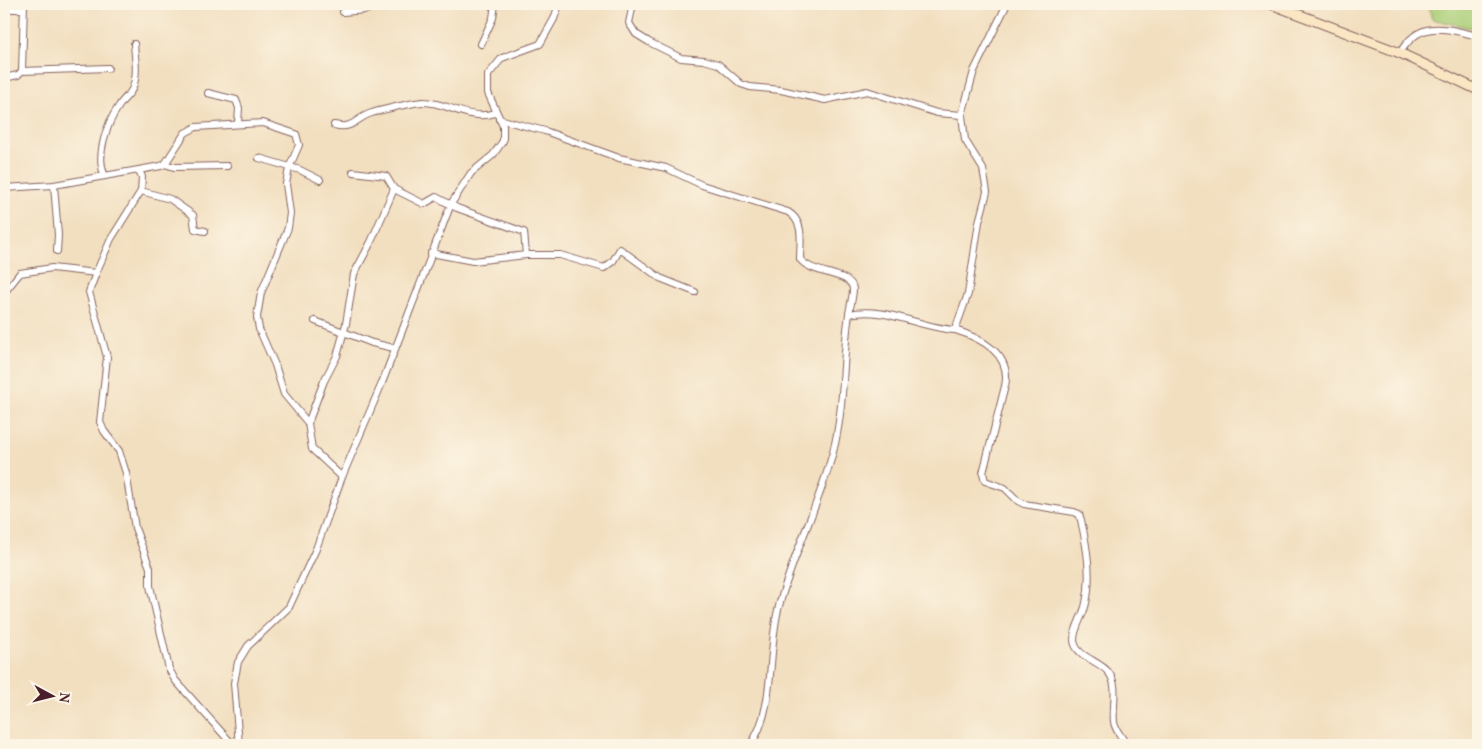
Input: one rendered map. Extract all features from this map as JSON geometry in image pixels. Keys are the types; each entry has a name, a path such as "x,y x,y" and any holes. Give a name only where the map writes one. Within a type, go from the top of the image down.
{"main road":[{"path":"1270,4 1400,53 1478,90"}],"street":[{"path":"343,12 365,10 384,4"},
{"path":"482,44 493,18 495,4"},
{"path":"239,745 234,683 238,662 248,646 288,607 316,550 342,478 382,383 451,204 471,173 500,149 504,134 488,93 487,81 491,70 502,58 540,44 554,19 559,4"},
{"path":"633,4 629,23 636,34 681,58 704,60 718,64 741,84 750,87 781,90 825,100 867,91 937,112 962,115"},
{"path":"955,330 968,294 979,222 987,192 983,169 965,140 962,115 974,71 1007,4"},
{"path":"4,9 23,7 22,71 18,76 4,78"},
{"path":"1400,53 1413,36 1426,29 1451,30 1478,36"},
{"path":"105,176 102,168 102,155 110,123 119,106 134,87 136,68 134,44"},
{"path":"22,71 108,68"},
{"path":"208,93 236,100 239,108 238,123"},
{"path":"334,125 348,126 370,113 425,102 463,112 497,116 620,158 666,168 710,188 788,212 798,220 800,259 802,263 820,272 848,280 852,284 853,289 844,350 843,406 833,452 808,529 778,606 771,648 765,717 750,745"},
{"path":"165,164 185,133 190,130 238,123 263,123 296,134 299,145 289,168 286,192 290,219 261,293 257,318 259,329 275,365 284,394 308,423"},
{"path":"259,158 300,170 320,180"},
{"path":"4,188 54,184 165,164 174,167 227,166"},
{"path":"139,170 142,177 141,191 111,239 90,292 107,357 100,422 104,431 119,451 126,473 135,528 150,568 150,586 169,669 175,680 233,745"},
{"path":"353,172 381,174 390,179 394,189 424,204 434,196 524,232 526,255"},
{"path":"54,184 57,251"},
{"path":"342,478 312,449 308,423 327,373 335,361 344,331 354,274 371,242 394,189"},
{"path":"141,191 170,200 193,216 194,229 205,231"},
{"path":"431,254 473,261 526,255 560,255 604,268 613,262 620,249 660,278 694,292"},
{"path":"4,293 20,273 52,268 96,273"},
{"path":"849,314 881,312 931,326 955,330 985,342 1004,363 1006,372 1005,386 983,473 985,481 1005,488 1018,501 1024,504 1078,514 1088,552 1088,590 1086,603 1074,640 1077,648 1103,666 1111,676 1114,692 1114,721 1126,745"},
{"path":"315,321 372,343 394,348"}],"green space":[{"path":"1428,4 1478,4 1478,30 1432,19"}]}
